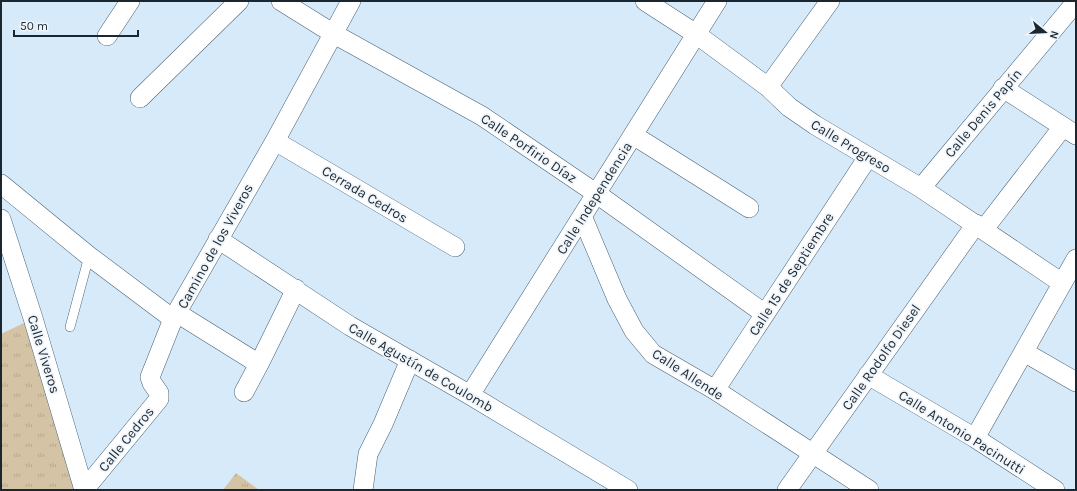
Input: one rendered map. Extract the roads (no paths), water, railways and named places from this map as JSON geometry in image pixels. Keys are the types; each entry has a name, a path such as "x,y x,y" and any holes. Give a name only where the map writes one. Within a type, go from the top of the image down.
{"street":[{"path":"106,36 130,1"},
{"path":"140,98 239,1"},
{"name":"Calle Porfirio Díaz","path":"281,1 334,34 482,116 597,194 765,314"},
{"name":"Camino de los Viveros","path":"1,184 89,256 175,316 275,141 351,1"},
{"name":"Calle Progreso","path":"645,1 696,34 768,88 788,107 868,157 922,188 1062,283"},
{"name":"Calle Independencia","path":"470,395 718,1"},
{"path":"768,88 830,1"},
{"name":"Calle Denis Papín","path":"922,188 1003,88 1076,2"},
{"path":"1003,88 1069,131"},
{"name":"Calle Rodolfo Diesel","path":"787,490 868,375 980,226 1069,131"},
{"path":"633,135 749,208"},
{"name":"Cerrada Cedros","path":"275,141 455,247"},
{"name":"Calle 15 de Septiembre","path":"715,390 868,157"},
{"name":"Calle Allende","path":"582,216 617,299 634,331 653,354 715,390 812,455 869,490"},
{"name":"Calle Viveros","path":"1,219 35,325 84,490"},
{"name":"Calle Agustín de Coulomb","path":"218,239 350,326 470,395 628,490"},
{"path":"975,438 1076,260"},
{"path":"244,392 260,364 296,289"},
{"path":"175,316 260,364"},
{"name":"Calle Cedros","path":"84,490 159,399 159,393 152,384 150,377 175,316"},
{"path":"1024,352 1076,382"},
{"path":"363,490 368,454 383,424 410,360"},
{"name":"Calle Antonio Pacinutti","path":"868,375 975,438 1055,490"}],"lane":[{"path":"70,327 89,256"}]}
